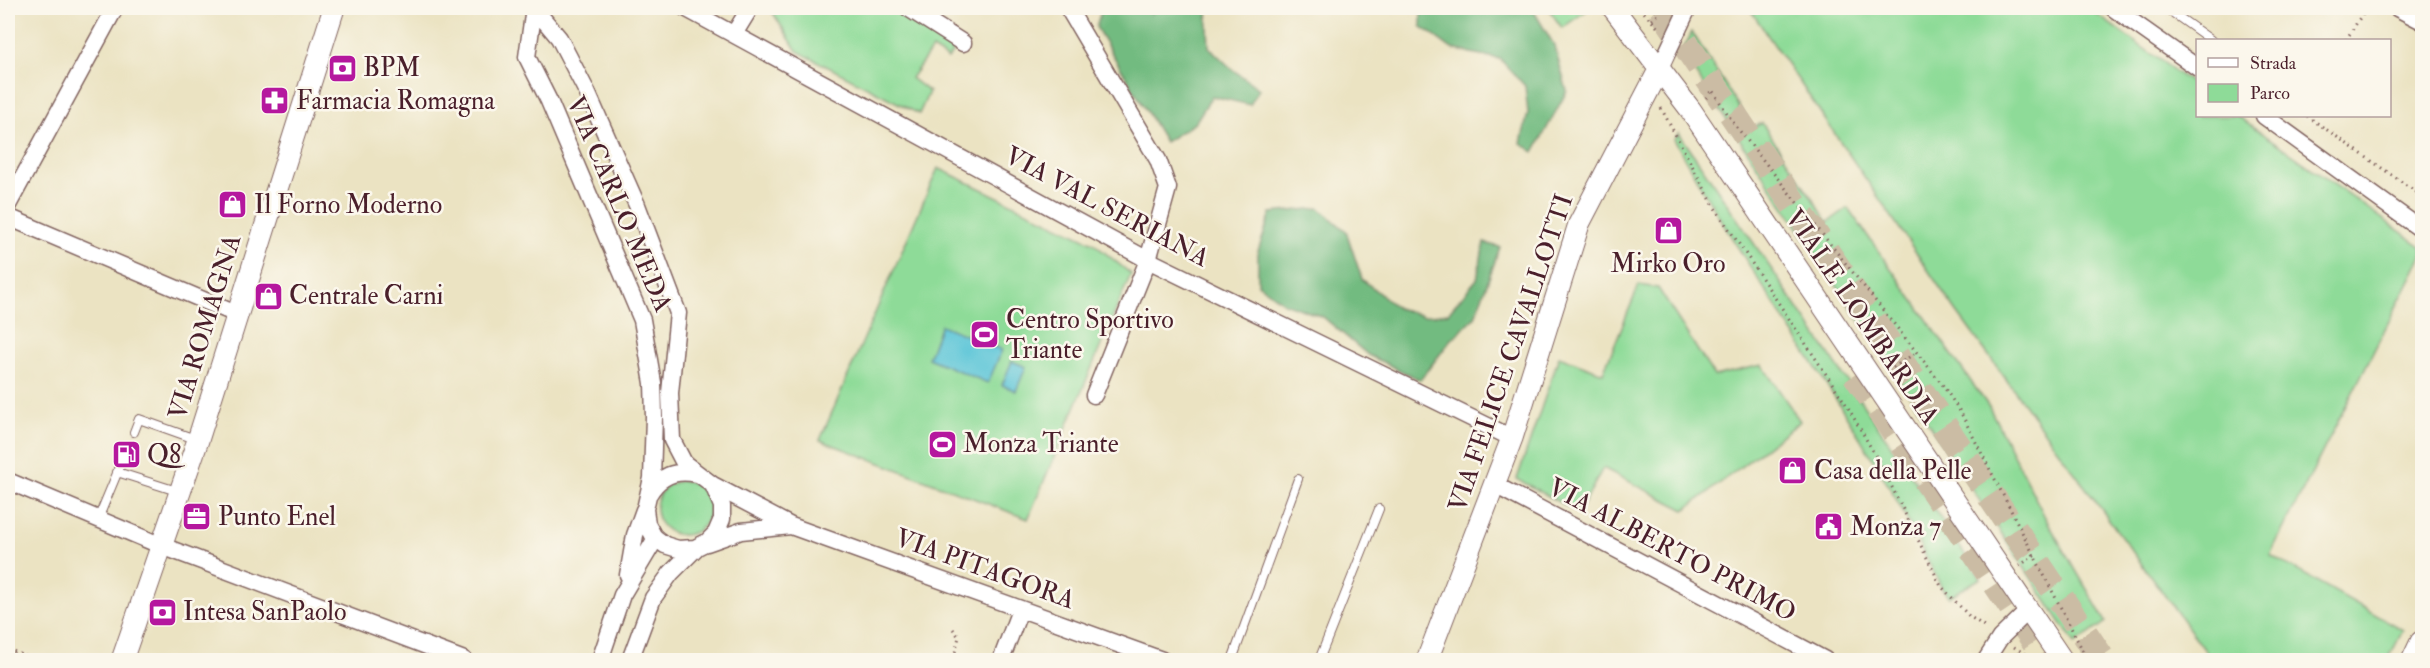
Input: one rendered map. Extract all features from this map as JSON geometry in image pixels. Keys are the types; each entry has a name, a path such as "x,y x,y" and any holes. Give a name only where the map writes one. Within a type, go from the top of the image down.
{"main road":[{"path":"2414,660 2422,643"}],"street":[{"path":"8,205 115,8"},
{"name":"VIA ROMAGNA","path":"122,660 198,440 334,8"},
{"name":"VIA CARLO MEDA","path":"534,8 559,38 587,92 636,205 678,313 670,393 671,432 680,459 706,480 720,498 722,514 717,531 701,545"},
{"name":"VIA CARLO MEDA","path":"534,8 527,57 562,132 642,320 654,402 652,478 635,535 626,588 600,660"},
{"name":"VIA VAL SERIANA","path":"685,8 1148,260 1512,438"},
{"path":"734,34 750,8"},
{"path":"908,8 963,43"},
{"path":"1068,8 1158,160 1168,188 1148,260 1094,395"},
{"name":"VIALE LOMBARDIA","path":"1613,8 1690,109 2062,660"},
{"path":"1659,70 1688,8"},
{"path":"2397,8 2422,21"},
{"path":"2124,11 2196,66"},
{"name":"VIA FELICE CAVALLOTTI","path":"1427,660 1512,438 1579,224 1659,70"},
{"path":"2265,117 2422,230"},
{"path":"8,217 236,314"},
{"name":"VIA CARLO MEDA","path":"626,588 656,538 647,524 646,502 658,482 671,474 687,472 706,480"},
{"name":"VIA PITAGORA","path":"706,480 791,526 1162,660"},
{"path":"8,481 162,546 464,660"},
{"name":"VIA ALBERTO PRIMO","path":"1495,485 1825,660"},
{"name":"VIA PITAGORA","path":"701,545 741,531 791,526"},
{"path":"656,538 674,549 701,545"},
{"path":"630,660 653,598 671,573 701,545"},
{"path":"1001,660 1020,610"},
{"path":"1986,660 2000,638 2029,610"}],"lane":[{"path":"2166,8 2210,39"},
{"path":"134,432 139,419 198,440"},
{"path":"98,519 128,447"},
{"path":"117,472 180,492"},
{"path":"1232,660 1298,479"},
{"path":"1319,660 1379,509"}],"path":[{"path":"1652,20 1658,15 1654,8"},
{"path":"2347,39 2366,8"},
{"path":"1649,90 1671,122 1715,208 1846,404 1881,467 1941,586 1969,616 2035,660"},
{"path":"1705,99 1712,90 1735,125 1917,352 1961,413 2084,653 2090,660"},
{"path":"2308,117 2422,196"},
{"path":"1883,374 1917,352"},
{"path":"2015,568 2035,555"},
{"path":"953,630 959,637 953,660"},
{"path":"8,650 35,660"}],"green space":[{"path":"770,8 892,8 955,47 948,59 932,49 911,78 929,92 919,114 797,51"},
{"path":"1102,8 1149,8 1151,14 1155,8 1207,8 1209,47 1232,69 1259,89 1250,105 1212,96 1195,123 1165,142 1096,27"},
{"path":"1421,8 1532,8 1554,45 1567,91 1534,152 1521,143 1528,113 1525,86 1500,59 1452,49 1421,26"},
{"path":"1548,8 1588,8 1589,9 1562,28"},
{"path":"1749,8 2088,8 2196,86 2196,117 2239,117 2422,247 2422,256 2270,555 2403,630 2388,660 2212,660 1956,311"},
{"path":"1692,32 1752,128 1762,123 1828,222 1848,208 1989,407 2047,521 2106,622 2075,644 1682,53"},
{"path":"1679,133 1981,578 1949,597 1942,588 1902,510 1842,408 1700,185 1674,139"},
{"name":"Centro Sportivo Triante","path":"938,168 1093,243 1131,274 1028,519 820,440"},
{"path":"1319,208 1346,231 1362,279 1397,308 1424,316 1448,313 1477,279 1484,243 1500,247 1475,317 1451,340 1420,380 1368,355 1323,317 1284,303 1258,284 1258,251 1271,213"},
{"path":"1639,285 1658,288 1714,376 1762,365 1800,421 1685,510 1603,468 1579,513 1517,479 1559,356 1603,373"},
{"path":"683,481 693,483 702,489 708,498 710,508 708,518 702,527 693,533 683,535 673,533 664,527 658,518 656,508 658,498 664,489 673,483"}],"water":[{"path":"941,325 1002,350 988,383 928,358"},
{"path":"1012,361 1026,367 1016,391 1002,385"}],"tunnel":[{"path":"1661,8 2102,660"},
{"path":"1856,374 2048,660"}],"place":[{"name":"BPM","path":"342,68"},
{"name":"Farmacia Romagna","path":"275,101"},
{"name":"Il Forno Moderno","path":"233,205"},
{"name":"Mirko Oro","path":"1668,230"},
{"name":"Centrale Carni","path":"268,296"},
{"name":"Centro Sportivo Triante","path":"985,335"},
{"name":"Monza Triante","path":"942,444"},
{"name":"Q8","path":"126,455"},
{"name":"Casa della Pelle","path":"1793,471"},
{"name":"Punto Enel","path":"197,517"},
{"name":"Monza 7","path":"1829,527"},
{"name":"Intesa SanPaolo","path":"162,612"}]}
